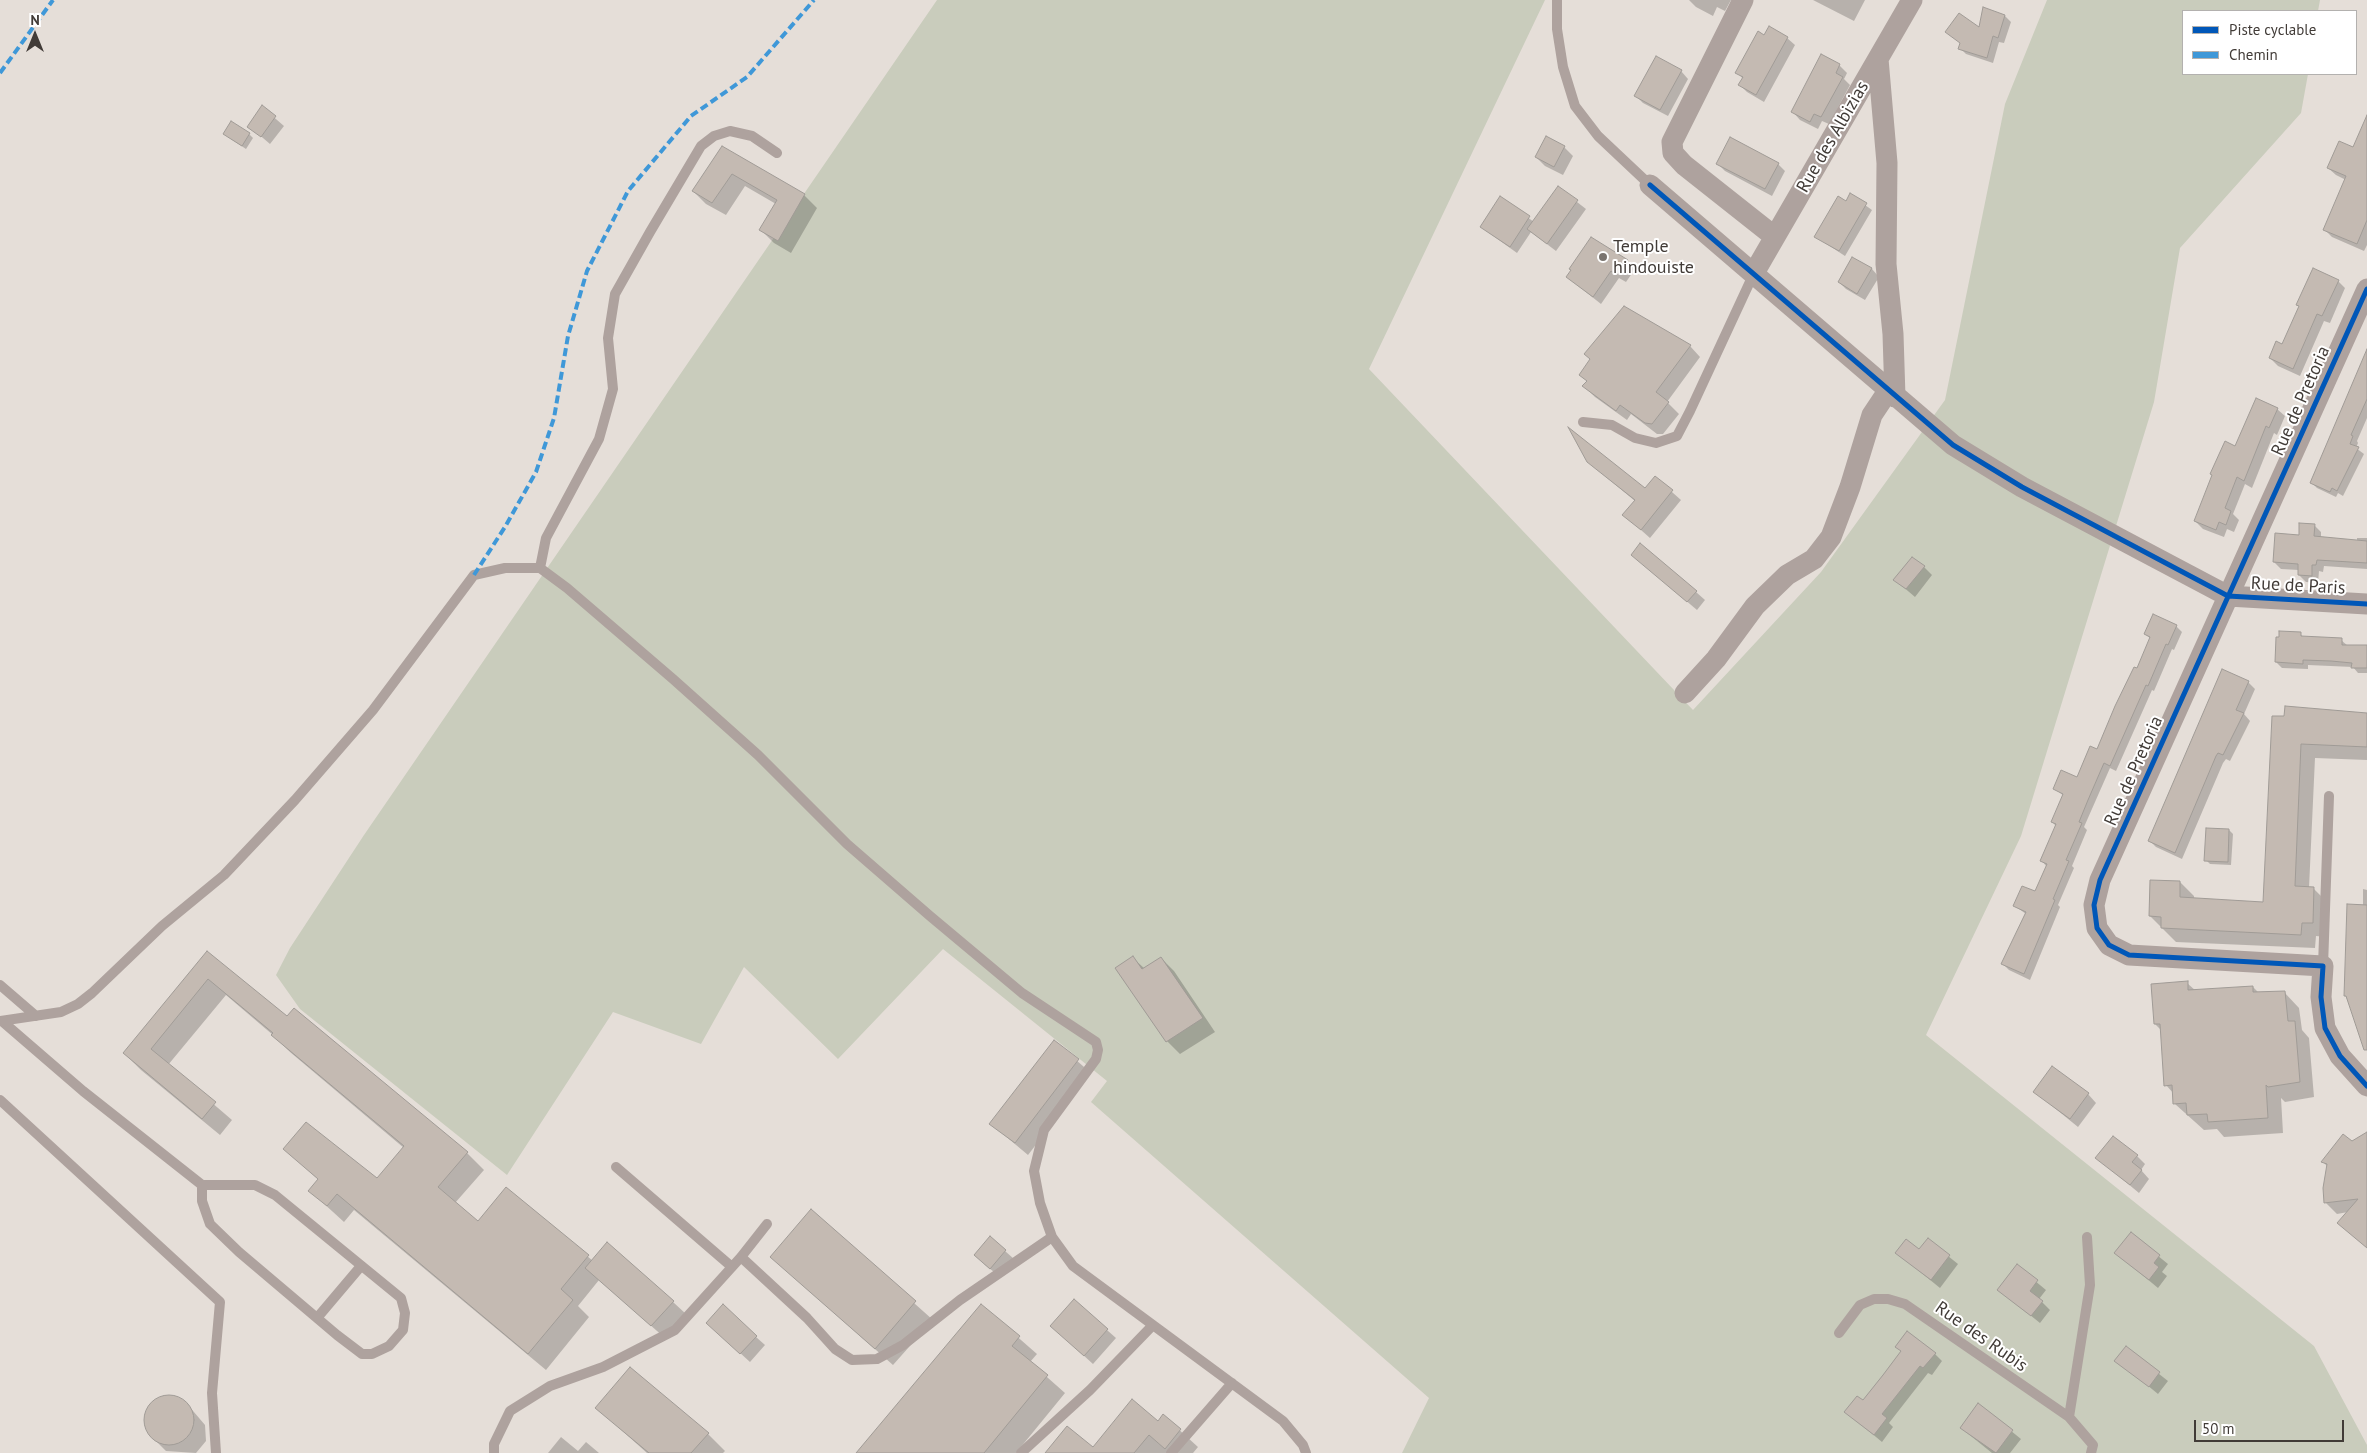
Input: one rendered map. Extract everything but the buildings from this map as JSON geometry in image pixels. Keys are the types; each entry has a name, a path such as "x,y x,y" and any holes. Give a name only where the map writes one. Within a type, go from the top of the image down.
{"street":[{"path":"1742,0 1672,142 1673,153 1684,165 1775,237"},
{"name":"Rue des Albizias","path":"1754,273 1912,0"},
{"path":"1685,693 1716,659 1755,606 1787,576 1814,559 1831,537 1850,487 1872,415 1891,394 1893,334 1886,264 1887,163 1878,59"},
{"path":"1650,185 1754,273 1891,394 1953,445 2014,482 2228,596"},
{"name":"Rue de Pretoria","path":"2322,966 2129,955 2109,945 2097,928 2094,905 2100,880 2367,289"},
{"name":"Rue de Paris","path":"2228,596 2367,604"},
{"path":"2322,966 2321,997 2325,1028 2340,1056 2367,1086"}],"lane":[{"path":"1557,0 1557,29 1563,67 1575,106 1598,136 1650,185"},
{"path":"540,568 546,538 599,439 613,389 608,338 615,294 637,255 701,146 714,136 730,131 752,136 777,153"},
{"path":"1583,422 1612,425 1635,438 1656,443 1677,436 1754,273"},
{"path":"1,1021 61,1012 78,1004 162,926 224,875 295,800 373,710 474,575 505,568 540,568 568,588 673,679 758,755 846,844 923,910 1022,993 1096,1042 1098,1050 1096,1058 1044,1130 1034,1171 1040,1203 1052,1237 1073,1266 1284,1421 1303,1445 1306,1453"},
{"path":"2322,966 2329,796"},
{"path":"0,986 36,1016"},
{"path":"1,1021 83,1091 202,1184 255,1185 275,1195 401,1298 405,1313 403,1330 388,1346 372,1354 362,1354 239,1252 210,1224 202,1201 202,1184"},
{"path":"0,1100 220,1302 212,1393 216,1453"},
{"path":"616,1167 732,1267"},
{"path":"494,1453 494,1444 510,1411 550,1386 603,1366 675,1330 741,1257 766,1224"},
{"path":"741,1257 806,1318 835,1349 852,1360 877,1359 903,1345 960,1300 1052,1237"},
{"path":"2069,1417 2090,1285 2088,1238"},
{"path":"317,1318 361,1266"},
{"name":"Rue des Rubis","path":"1839,1333 1860,1305 1874,1299 1888,1299 1906,1304 2069,1417 2093,1445 2091,1453"},
{"path":"1021,1453 1090,1390 1153,1325"},
{"path":"1171,1453 1232,1383"}],"green space":[{"path":"937,0 1545,0 1369,369 1693,710 1821,572 1945,400 2005,104 2047,0 2320,0 2318,10 2182,10 2182,75 2308,75 2301,113 2180,248 2154,402 2021,836 1926,1035 2314,1346 2367,1445 2367,1453 1402,1453 1429,1398 1091,1102 1107,1081 943,949 838,1059 744,967 701,1044 613,1012 507,1175 300,1009 276,975 290,948 364,835"}],"marked path":[{"path":"0,73 53,0"},
{"path":"474,575 505,527 536,472 554,418 568,336 587,271 628,191 691,116 747,77 814,0"}],"cycle path":[{"path":"1650,185 1953,445 2022,487 2228,596 2367,604"},
{"path":"2367,289 2100,880 2094,905 2097,928 2109,945 2129,955 2323,966 2321,997 2325,1028 2340,1056 2367,1086"}],"place":[{"name":"Temple hindouiste","path":"1603,257"}]}
